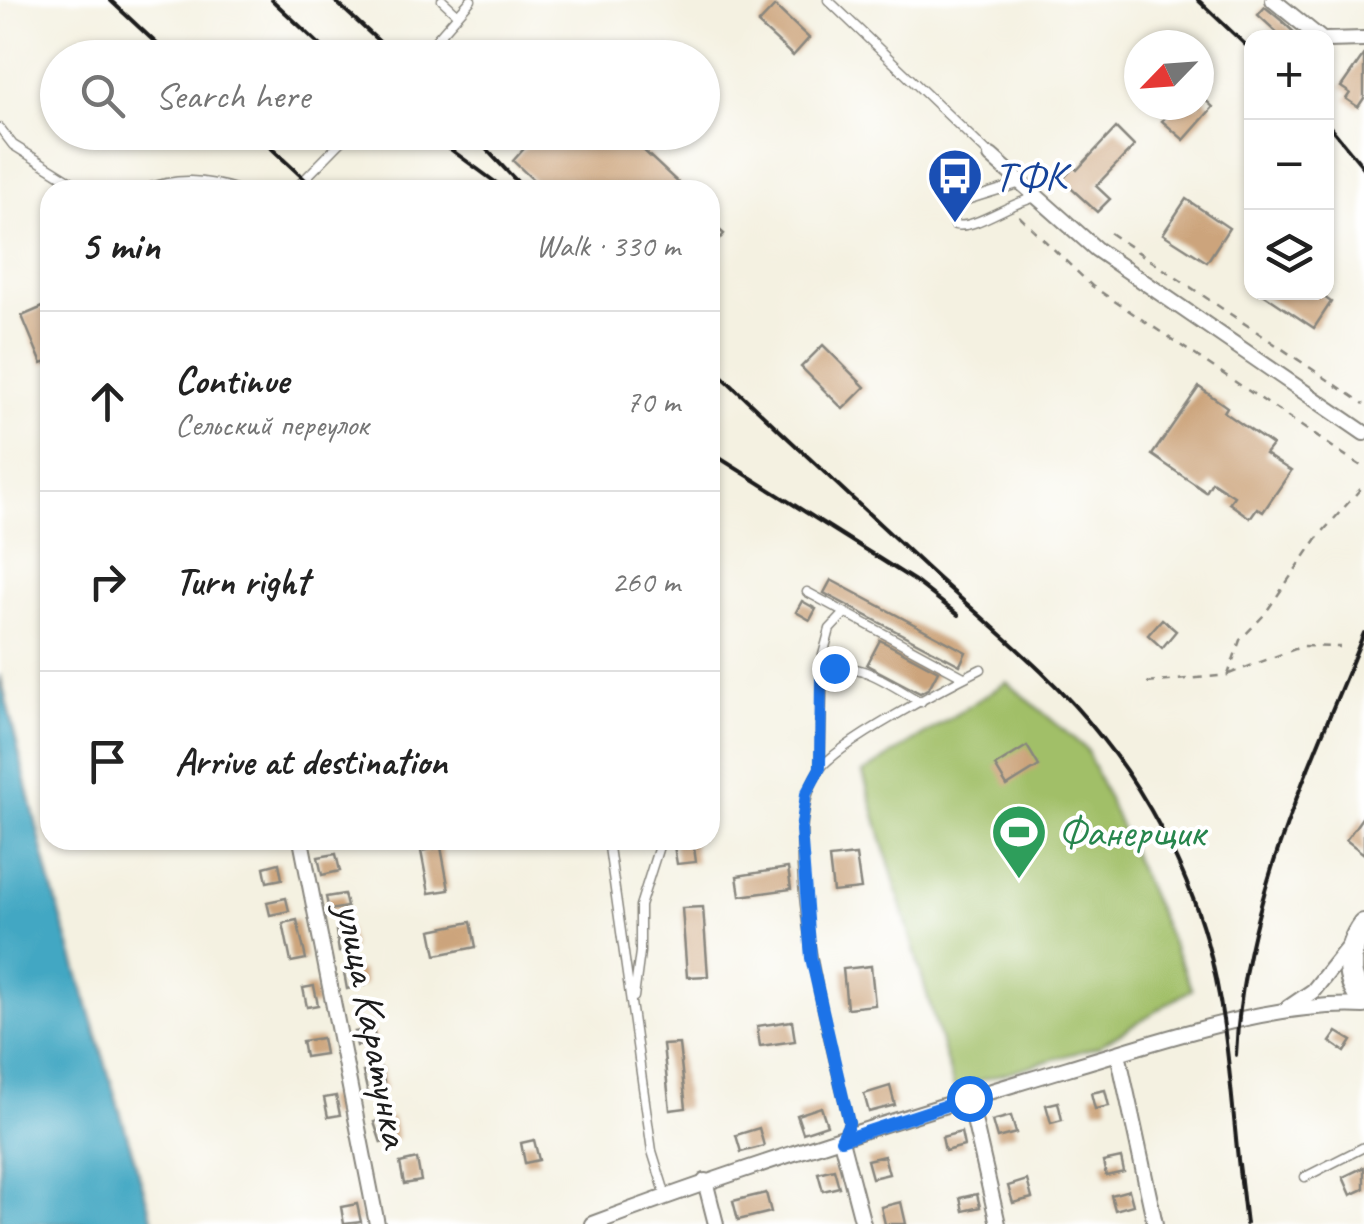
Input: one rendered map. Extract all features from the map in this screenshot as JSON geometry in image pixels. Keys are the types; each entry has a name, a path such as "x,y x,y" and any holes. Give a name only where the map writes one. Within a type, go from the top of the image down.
{"main road":[{"path":"1360,931 1350,970 1364,1003"}],"street":[{"path":"1273,0 1290,6 1314,30"},
{"path":"1334,39 1364,40"},
{"path":"991,156 1096,249 1364,433"},
{"name":"улица Каратунка","path":"304,850 377,1224"},
{"path":"1278,1014 1329,975 1360,931"},
{"path":"592,1224 705,1181 1118,1053 1222,1024 1314,1007 1364,1003"},
{"path":"1118,1053 1154,1224"},
{"path":"969,1098 998,1224"},
{"path":"841,1140 862,1224"},
{"path":"705,1181 716,1224"}],"lane":[{"path":"442,0 458,14"},
{"path":"436,40 471,0"},
{"path":"828,0 991,156"},
{"path":"0,128 12,145 69,180"},
{"path":"304,180 333,150"},
{"path":"169,180 205,180"},
{"path":"1021,183 957,203 955,225 974,225 1009,206 1038,197"},
{"path":"807,592 964,678"},
{"path":"820,768 825,641 845,613"},
{"path":"821,676 844,666 860,670 922,702"},
{"path":"841,1140 849,1123 811,958 801,830 806,794 820,768 840,749 981,669"},
{"path":"610,850 652,1150 666,1196"},
{"path":"633,1006 640,952 640,906 659,850"},
{"path":"1305,1177 1364,1148"}],"path":[{"path":"1009,206 1092,286 1364,468"},
{"path":"1110,233 1364,404"},
{"path":"1228,675 1240,640 1264,615 1318,537 1364,485"},
{"path":"1147,683 1228,675 1303,646 1340,646"}],"green space":[{"name":"Фанерщик","path":"1007,682 1086,749 1192,989 1099,1046 954,1088 863,773"}],"water":[{"path":"0,675 40,850 154,1224 0,1224"}],"building":[{"path":"775,6 809,38 793,56 758,24"},
{"path":"1265,7 1292,30 1274,30 1258,15"},
{"path":"1364,54 1364,98 1358,107 1346,99 1350,93 1341,87"},
{"path":"1163,120 1202,120 1184,140"},
{"path":"1116,128 1134,146 1096,186 1110,199 1097,212 1062,180 1074,167 1077,170"},
{"path":"523,150 643,150 675,180 533,180 513,161"},
{"path":"1186,199 1229,228 1207,262 1163,234"},
{"path":"1272,300 1328,300 1331,302 1314,328"},
{"path":"40,308 40,359 22,316"},
{"path":"823,345 865,387 843,409 801,367"},
{"path":"1199,387 1227,407 1224,412 1272,445 1265,454 1291,471 1263,512 1257,508 1250,518 1229,503 1234,496 1212,482 1206,492 1152,455"},
{"path":"831,580 966,652 960,665 824,593"},
{"path":"802,601 816,609 810,620 796,612"},
{"path":"1162,619 1176,631 1162,648 1148,635"},
{"path":"880,640 938,671 929,688 920,693 867,665"},
{"path":"1027,746 1039,766 1007,786 995,766"},
{"path":"1364,815 1364,854 1346,840"},
{"path":"442,850 449,890 429,893 421,851"},
{"path":"675,850 694,850 696,862 677,864"},
{"path":"336,854 340,871 322,875 318,857"},
{"path":"856,855 861,889 833,892 829,858"},
{"path":"279,863 282,879 267,882 264,867"},
{"path":"788,868 791,889 740,896 737,876"},
{"path":"344,894 347,907 329,910 326,897"},
{"path":"286,898 289,911 270,915 267,902"},
{"path":"703,907 708,976 687,977 682,908"},
{"path":"297,920 306,959 291,962 283,923"},
{"path":"471,922 476,947 436,955 431,930"},
{"path":"349,929 353,949 339,952 336,931"},
{"path":"871,966 875,1005 847,1008 843,969"},
{"path":"362,970 365,985 347,989 344,973"},
{"path":"314,986 318,1005 307,1007 303,988"},
{"path":"792,1021 795,1041 760,1046 757,1026"},
{"path":"373,1029 376,1042 357,1046 354,1032"},
{"path":"1337,1032 1352,1041 1345,1052 1330,1042"},
{"path":"322,1038 325,1054 305,1057 302,1041"},
{"path":"679,1044 686,1108 670,1110 663,1045"},
{"path":"381,1068 386,1090 368,1094 363,1072"},
{"path":"890,1086 895,1105 869,1112 864,1094"},
{"path":"1105,1090 1109,1106 1095,1109 1091,1093"},
{"path":"336,1096 340,1115 328,1117 324,1098"},
{"path":"1058,1102 1062,1120 1051,1123 1046,1105"},
{"path":"821,1107 827,1125 803,1133 797,1115"},
{"path":"1011,1116 1016,1133 997,1138 992,1121"},
{"path":"392,1117 398,1138 381,1143 374,1122"},
{"path":"759,1128 764,1146 741,1152 736,1135"},
{"path":"961,1132 964,1146 945,1151 942,1137"},
{"path":"534,1140 539,1160 525,1163 521,1143"},
{"path":"884,1156 889,1174 872,1178 867,1160"},
{"path":"1121,1158 1124,1172 1106,1176 1103,1162"},
{"path":"417,1159 421,1181 404,1184 400,1163"},
{"path":"1364,1167 1364,1189 1351,1195 1343,1177"},
{"path":"834,1169 839,1187 823,1191 818,1173"},
{"path":"1027,1180 1032,1198 1013,1203 1008,1186"},
{"path":"1129,1190 1133,1205 1115,1210 1111,1195"},
{"path":"766,1193 771,1212 738,1220 733,1201"},
{"path":"977,1194 980,1207 963,1211 960,1198"},
{"path":"901,1202 906,1224 885,1224 881,1207"},
{"path":"357,1204 361,1222 344,1224 341,1207"}],"railway":[{"path":"110,0 153,40"},
{"path":"272,0 315,40"},
{"path":"334,0 377,40"},
{"path":"1198,0 1244,43"},
{"path":"1334,132 1364,168"},
{"path":"273,150 305,180"},
{"path":"452,150 492,180"},
{"path":"487,150 516,180"},
{"path":"720,374 1040,670 1082,714 1133,782 1176,859 1206,938 1224,1027 1240,1178"},
{"path":"720,458 915,581 958,615"},
{"path":"1236,1055 1241,1000 1265,892 1301,787 1364,633"},
{"path":"1239,1164 1246,1224"}],"place":[{"name":"ТФК","path":"955,225"},
{"name":"Фанерщик","path":"1019,881"}],"route":[{"path":"834,668 821,676 820,768 806,794 801,830 811,958 849,1123 841,1140 969,1098"}]}
